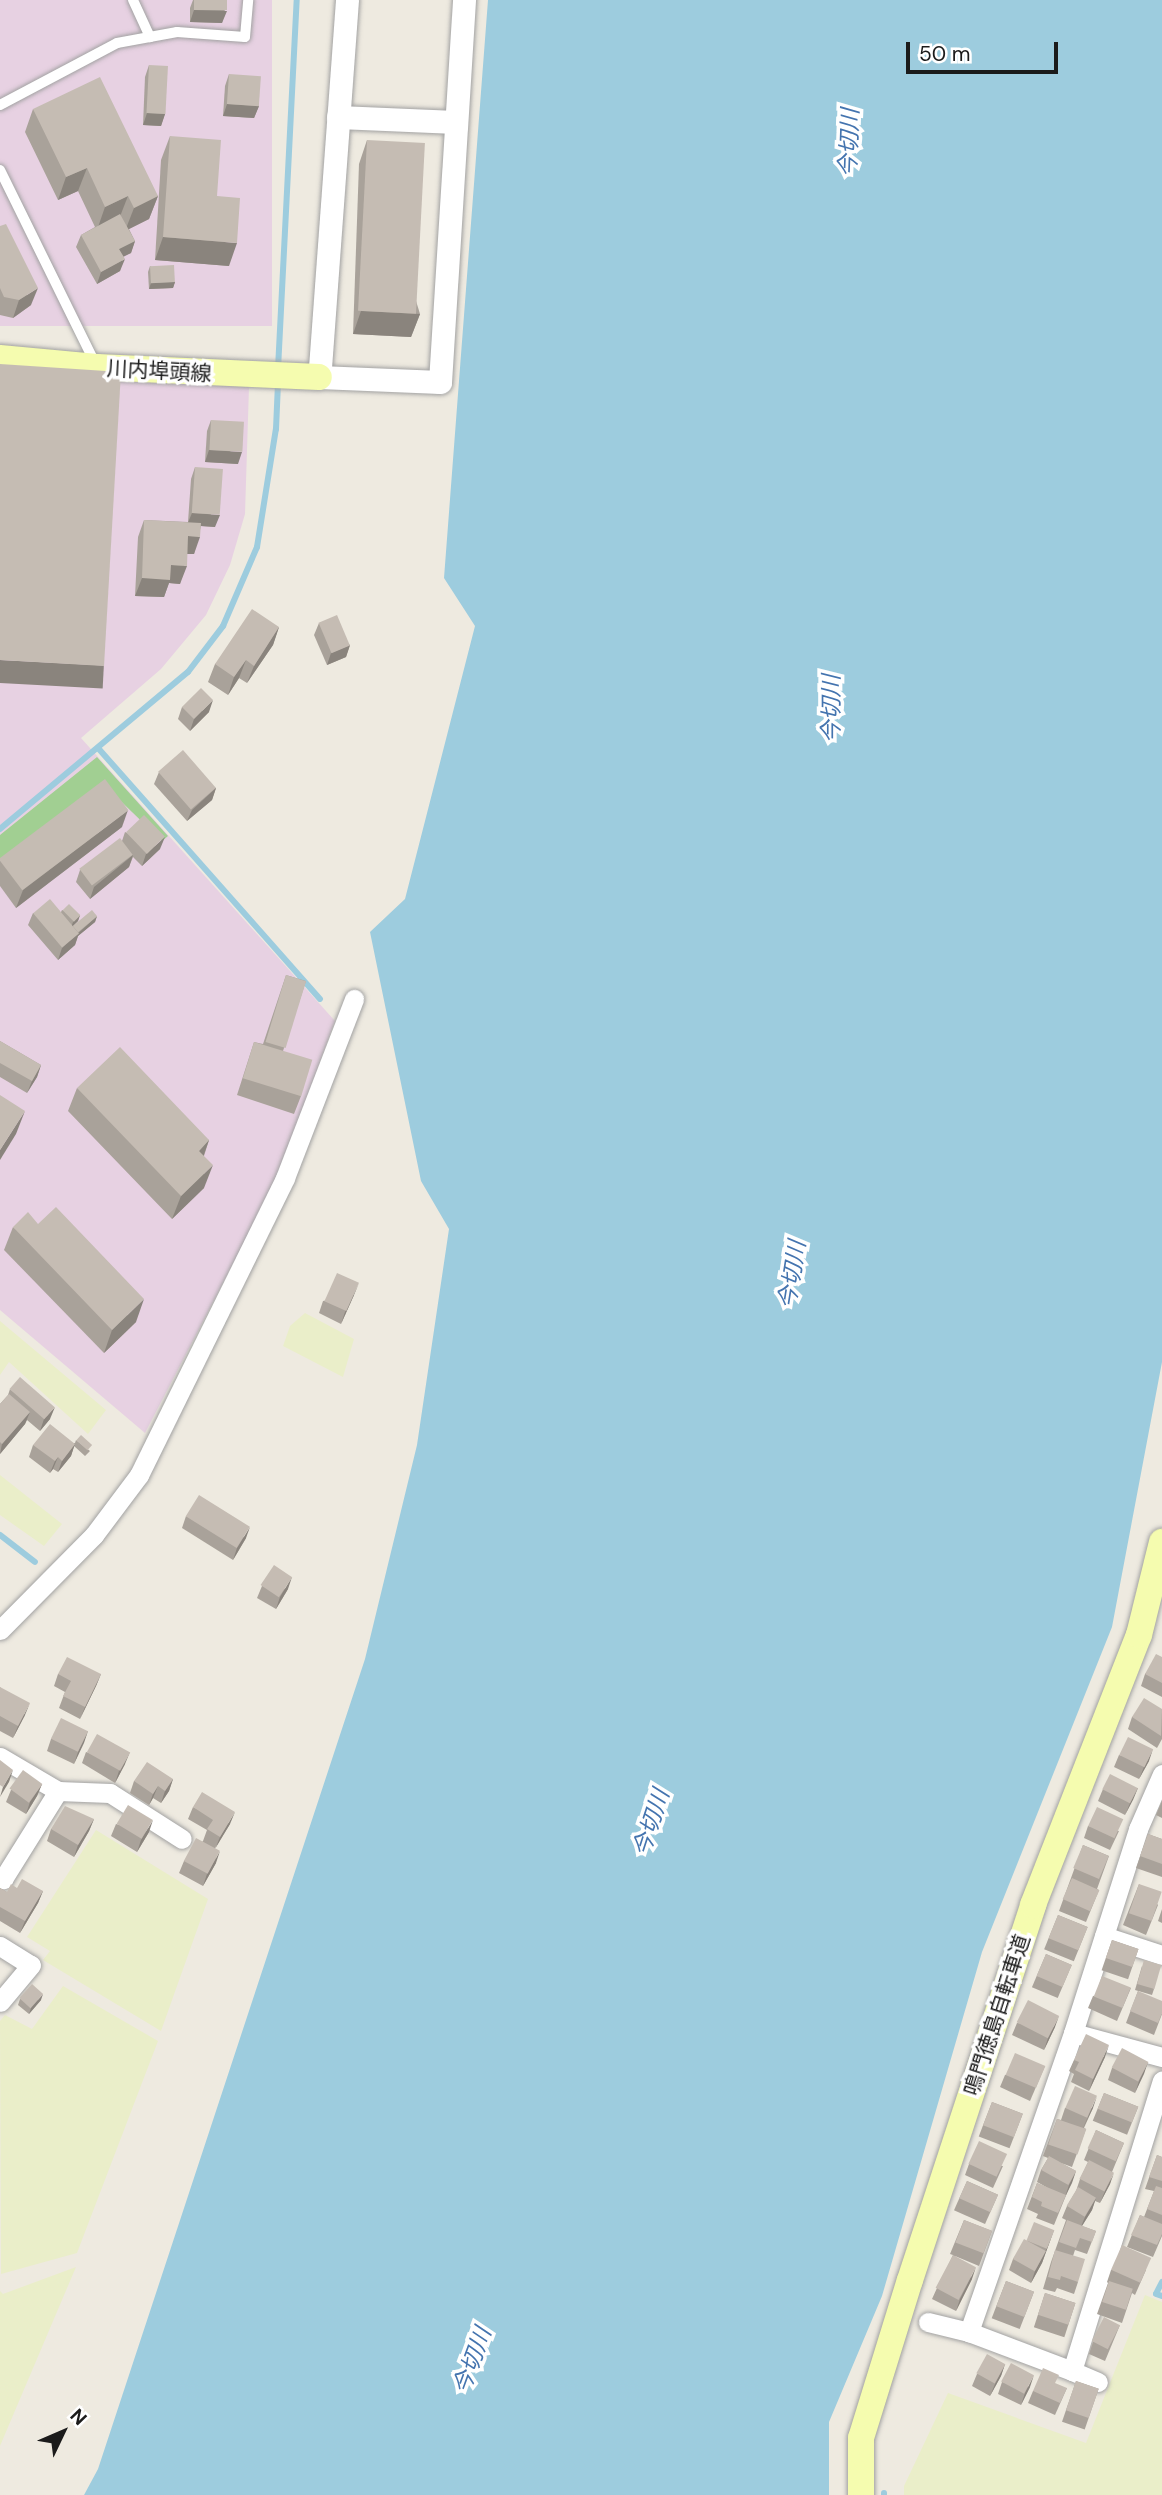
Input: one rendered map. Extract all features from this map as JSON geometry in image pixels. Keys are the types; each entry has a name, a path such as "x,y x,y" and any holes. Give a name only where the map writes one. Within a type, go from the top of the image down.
{"main road":[{"name":"川内埠頭線","path":"0,358 97,367 319,377"},
{"name":"鳴門徳島自転車道","path":"861,2495 861,2438 910,2280 1032,1905 1139,1635 1162,1542"}],"street":[{"path":"347,0 319,377 440,382 464,0"},
{"path":"338,117 456,122"},
{"path":"0,1630 94,1535 139,1475 285,1178 354,999"},
{"path":"0,1757 58,1791 110,1793 182,1839"},
{"path":"969,2332 1073,2033 1138,1829 1162,1774"},
{"path":"0,1877 3,1879 58,1791"},
{"path":"1138,1829 1162,1840"},
{"path":"1104,1936 1162,1955"},
{"path":"0,1947 30,1965 0,2002"},
{"path":"1073,2033 1162,2057"},
{"path":"1073,2371 1162,2081"},
{"path":"928,2322 969,2332 1098,2382"}],"lane":[{"path":"133,0 150,37"},
{"path":"0,105 117,43 177,32 245,37 248,0"},
{"path":"0,170 97,367"}],"shaded area":[{"path":"0,0 272,0 272,326 0,326"},
{"path":"0,369 249,387 245,514 230,565 206,615 161,669 81,738 335,1021 276,1181 145,1433 0,1310"}],"green space":[{"path":"97,757 168,836 162,841 102,783 0,863 0,835"},
{"path":"305,1313 354,1339 343,1377 283,1346 290,1326"},
{"path":"0,1321 106,1410 88,1434 9,1362 0,1375"},
{"path":"0,1475 62,1524 44,1546 0,1515"},
{"path":"96,1830 208,1899 161,2031 43,1960 50,1951 27,1937"},
{"path":"63,1986 158,2041 77,2253 1,2274 0,2021 5,2015 32,2029"},
{"path":"76,2267 0,2446 0,2291 3,2294"},
{"path":"1145,2295 1162,2302 1162,2495 904,2495 904,2486 948,2393 1086,2443"}],"water":[{"name":"今切川","path":"488,0 1162,0 1162,1362 1112,1627 982,1952 882,2296 829,2422 829,2495 84,2495 98,2469 365,1659 417,1445 449,1229 421,1181 370,932 405,899 475,626 444,578"}],"building":[{"path":"194,0 227,0 227,10 194,10"},
{"path":"149,65 168,66 165,114 146,113"},
{"path":"229,74 261,76 259,106 227,104"},
{"path":"100,77 158,196 134,208 128,196 105,207 87,168 66,177 33,109"},
{"path":"170,136 221,140 217,196 240,198 237,243 163,237"},
{"path":"367,140 425,143 416,314 358,311"},
{"path":"120,214 135,241 119,249 125,259 101,272 81,235"},
{"path":"6,224 38,288 19,300 4,297 0,288 0,226"},
{"path":"174,265 175,282 151,283 150,266"},
{"path":"0,364 121,372 104,666 0,660"},
{"path":"211,420 244,422 242,452 209,450"},
{"path":"195,467 223,469 220,515 192,513"},
{"path":"144,520 201,523 200,537 188,536 187,566 171,565 170,580 142,578"},
{"path":"252,609 279,627 254,666 246,660 234,677 215,664"},
{"path":"337,615 350,645 331,653 319,623"},
{"path":"201,688 213,700 194,719 182,707"},
{"path":"183,750 216,788 191,809 158,772"},
{"path":"105,779 128,810 22,890 0,858"},
{"path":"144,815 165,837 147,854 126,832"},
{"path":"120,838 133,855 92,885 79,869"},
{"path":"50,899 79,933 62,948 33,913"},
{"path":"69,904 80,915 74,922 63,910"},
{"path":"92,910 97,916 78,932 73,926"},
{"path":"286,975 306,981 286,1048 266,1042"},
{"path":"0,1041 41,1065 32,1081 0,1063"},
{"path":"254,1042 312,1060 301,1096 243,1078"},
{"path":"120,1047 209,1140 199,1151 213,1165 181,1196 77,1088"},
{"path":"0,1095 25,1111 0,1150"},
{"path":"56,1207 144,1299 112,1330 13,1227 28,1212 38,1224"},
{"path":"337,1273 359,1283 346,1311 324,1301"},
{"path":"20,1377 55,1407 44,1419 10,1389"},
{"path":"9,1394 30,1412 2,1444 0,1404"},
{"path":"50,1424 75,1444 62,1461 58,1457 55,1461 33,1445"},
{"path":"81,1435 92,1445 87,1450 76,1440"},
{"path":"199,1495 250,1527 237,1548 186,1516"},
{"path":"274,1565 292,1577 279,1597 261,1585"},
{"path":"1156,1654 1162,1657 1162,1683 1145,1674"},
{"path":"67,1657 101,1674 85,1707 63,1696 71,1681 58,1674"},
{"path":"0,1687 30,1703 18,1726 0,1716"},
{"path":"1144,1698 1162,1709 1161,1736 1132,1717"},
{"path":"61,1718 88,1731 78,1752 51,1739"},
{"path":"97,1734 130,1752 120,1771 87,1752"},
{"path":"1128,1737 1153,1749 1144,1767 1119,1755"},
{"path":"0,1760 13,1770 3,1787 0,1785"},
{"path":"147,1762 173,1779 165,1791 158,1786 153,1794 134,1781"},
{"path":"23,1770 42,1784 29,1803 9,1789"},
{"path":"1110,1774 1138,1788 1130,1803 1102,1789"},
{"path":"202,1792 235,1812 220,1837 207,1829 213,1820 193,1807"},
{"path":"128,1805 153,1820 142,1839 117,1824"},
{"path":"65,1806 94,1819 78,1845 51,1829"},
{"path":"1097,1807 1123,1819 1114,1838 1088,1826"},
{"path":"1148,1834 1162,1839 1162,1864 1140,1856"},
{"path":"196,1838 220,1851 208,1874 184,1861"},
{"path":"1083,1845 1109,1856 1099,1879 1073,1868"},
{"path":"1072,1878 1099,1890 1090,1911 1063,1899"},
{"path":"22,1879 43,1891 25,1921 0,1907 0,1888 7,1892 11,1884 17,1888"},
{"path":"1139,1884 1162,1892 1152,1921 1129,1913"},
{"path":"1058,1915 1088,1927 1078,1950 1049,1938"},
{"path":"1112,1940 1138,1949 1132,1967 1106,1958"},
{"path":"1046,1954 1072,1965 1062,1987 1037,1976"},
{"path":"1144,1960 1161,1965 1154,1989 1137,1984"},
{"path":"1102,1976 1131,1988 1123,2008 1094,1996"},
{"path":"32,1984 43,1994 30,2008 19,1998"},
{"path":"1138,1991 1162,2001 1162,2013 1158,2023 1130,2011"},
{"path":"1028,2000 1059,2016 1048,2038 1017,2022"},
{"path":"1086,2034 1109,2045 1093,2079 1075,2070 1079,2062 1074,2060"},
{"path":"1122,2048 1148,2062 1138,2082 1112,2067"},
{"path":"1015,2053 1045,2066 1036,2088 1006,2075"},
{"path":"1075,2086 1097,2096 1087,2118 1065,2108"},
{"path":"1104,2093 1138,2107 1132,2123 1098,2109"},
{"path":"992,2102 1023,2114 1014,2137 983,2125"},
{"path":"1057,2119 1086,2129 1078,2155 1048,2145"},
{"path":"1096,2130 1124,2143 1116,2161 1088,2148"},
{"path":"979,2141 1007,2154 997,2177 968,2164"},
{"path":"1157,2155 1162,2157 1162,2181 1149,2177"},
{"path":"1049,2156 1076,2171 1068,2185 1041,2170"},
{"path":"1089,2160 1114,2173 1104,2191 1079,2179"},
{"path":"967,2181 998,2195 990,2212 959,2198"},
{"path":"1037,2183 1066,2195 1058,2213 1041,2206 1042,2202 1032,2197"},
{"path":"1156,2186 1162,2188 1162,2215 1147,2209"},
{"path":"1078,2187 1096,2198 1085,2217 1067,2206"},
{"path":"1140,2215 1162,2224 1162,2234 1157,2245 1131,2235"},
{"path":"964,2220 992,2231 983,2253 955,2242"},
{"path":"1067,2220 1096,2231 1092,2242 1080,2238 1076,2248 1059,2242"},
{"path":"1034,2222 1054,2230 1047,2249 1027,2241"},
{"path":"1024,2239 1046,2251 1035,2271 1013,2259"},
{"path":"1122,2245 1151,2258 1140,2283 1111,2270"},
{"path":"1055,2250 1085,2259 1078,2282 1061,2276 1060,2280 1048,2277"},
{"path":"953,2255 976,2267 959,2300 936,2288"},
{"path":"1006,2281 1034,2292 1024,2317 996,2306"},
{"path":"1109,2281 1133,2289 1126,2310 1102,2302"},
{"path":"1045,2293 1075,2303 1068,2325 1038,2315"},
{"path":"1104,2317 1120,2325 1108,2349 1092,2341"},
{"path":"987,2354 1005,2364 995,2383 976,2373"},
{"path":"1011,2363 1034,2375 1024,2394 1001,2382"},
{"path":"1043,2368 1059,2375 1055,2383 1067,2388 1060,2403 1033,2391"},
{"path":"1076,2381 1099,2389 1089,2418 1066,2410"}],"waterway":[{"path":"278,369 297,0"},
{"path":"0,829 188,672 223,626 257,547 276,429 278,383"},
{"path":"98,748 320,999"},
{"path":"0,1535 35,1562"},
{"path":"1162,2282 1156,2294 1162,2296"}]}
